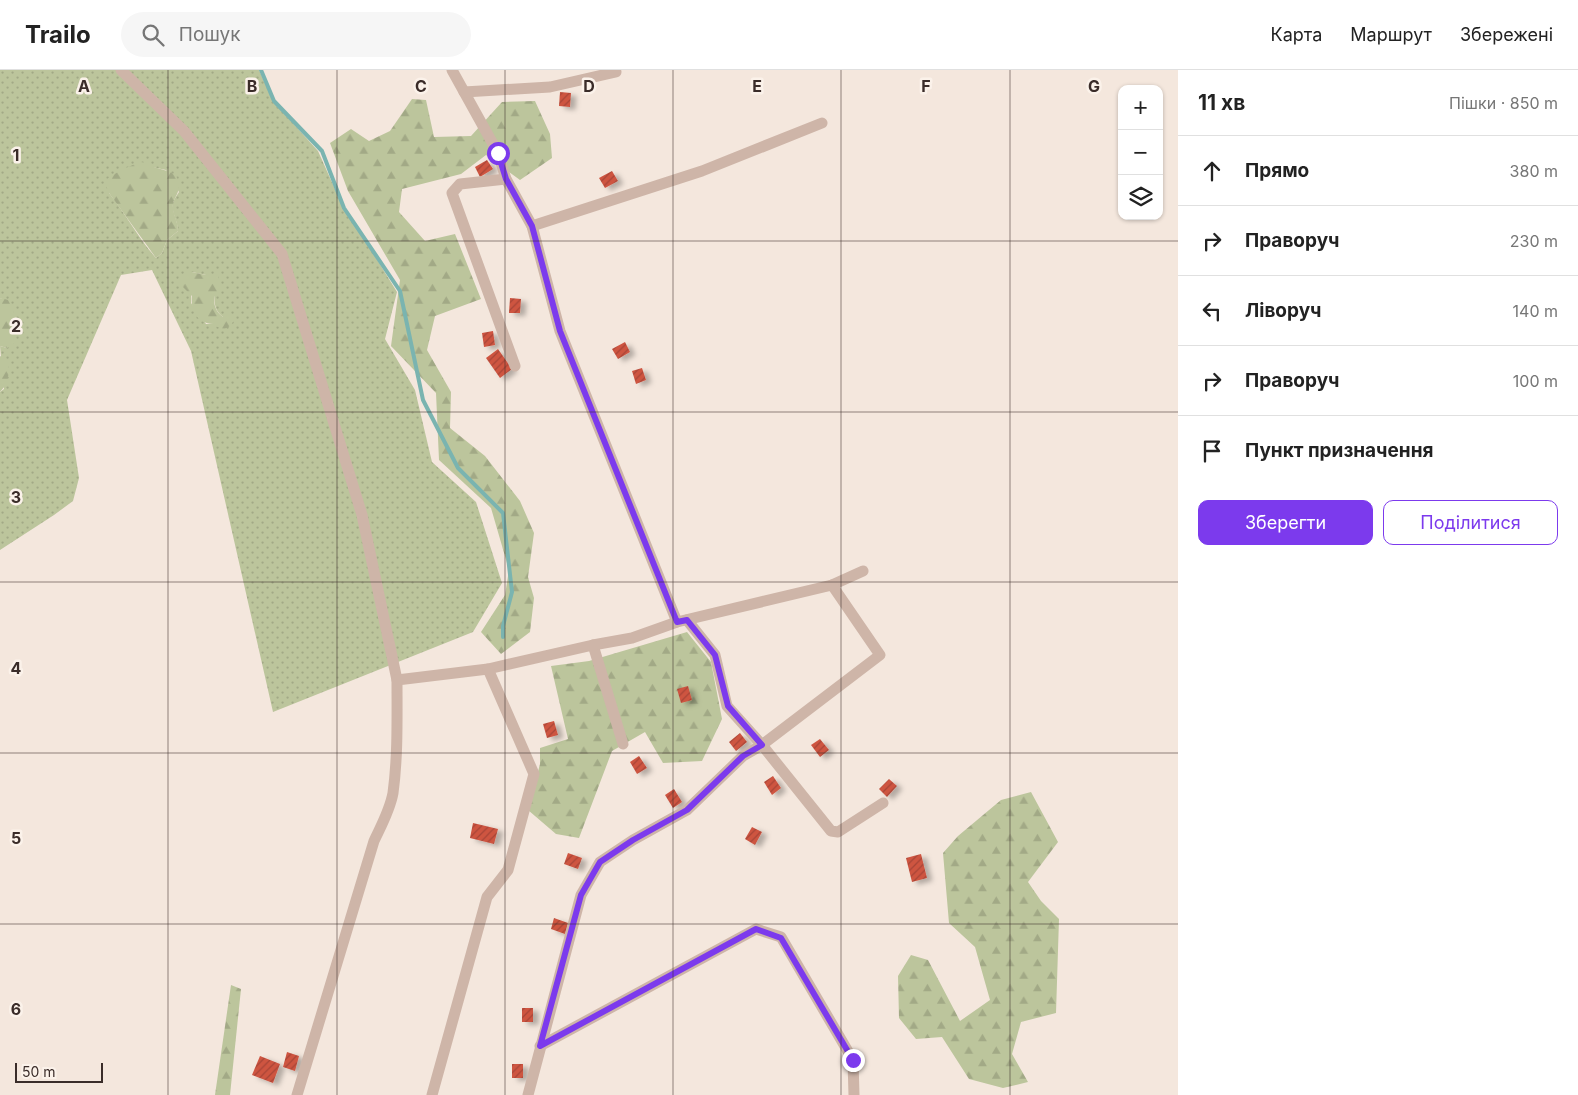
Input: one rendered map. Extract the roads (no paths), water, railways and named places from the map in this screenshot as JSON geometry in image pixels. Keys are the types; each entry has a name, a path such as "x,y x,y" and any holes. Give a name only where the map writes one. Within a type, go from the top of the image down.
{"street":[{"path":"121,70 184,131 282,254 362,516 397,680 397,736 392,795 374,841 297,1095"},
{"path":"452,70 498,153 506,179 532,226 560,331 682,621 715,655 728,706 831,831 838,832 883,803"},
{"path":"464,92 550,87 618,71"},
{"path":"532,226 702,171 822,123"},
{"path":"506,179 460,184 452,194 515,366"},
{"path":"397,680 488,669 632,638 682,621 832,585 863,571"},
{"path":"528,1095 581,895 600,862 633,840 687,810 743,756 762,745 880,655 832,585"},
{"path":"593,645 623,744"},
{"path":"432,1095 487,897 508,870 534,774 488,669"},
{"path":"540,1046 756,929 781,938 786,946 853,1060 854,1095"}],"waterway":[{"path":"261,70 274,101 322,151 344,208 400,291 423,400 458,468 503,513 512,592 503,626 503,637"}]}
